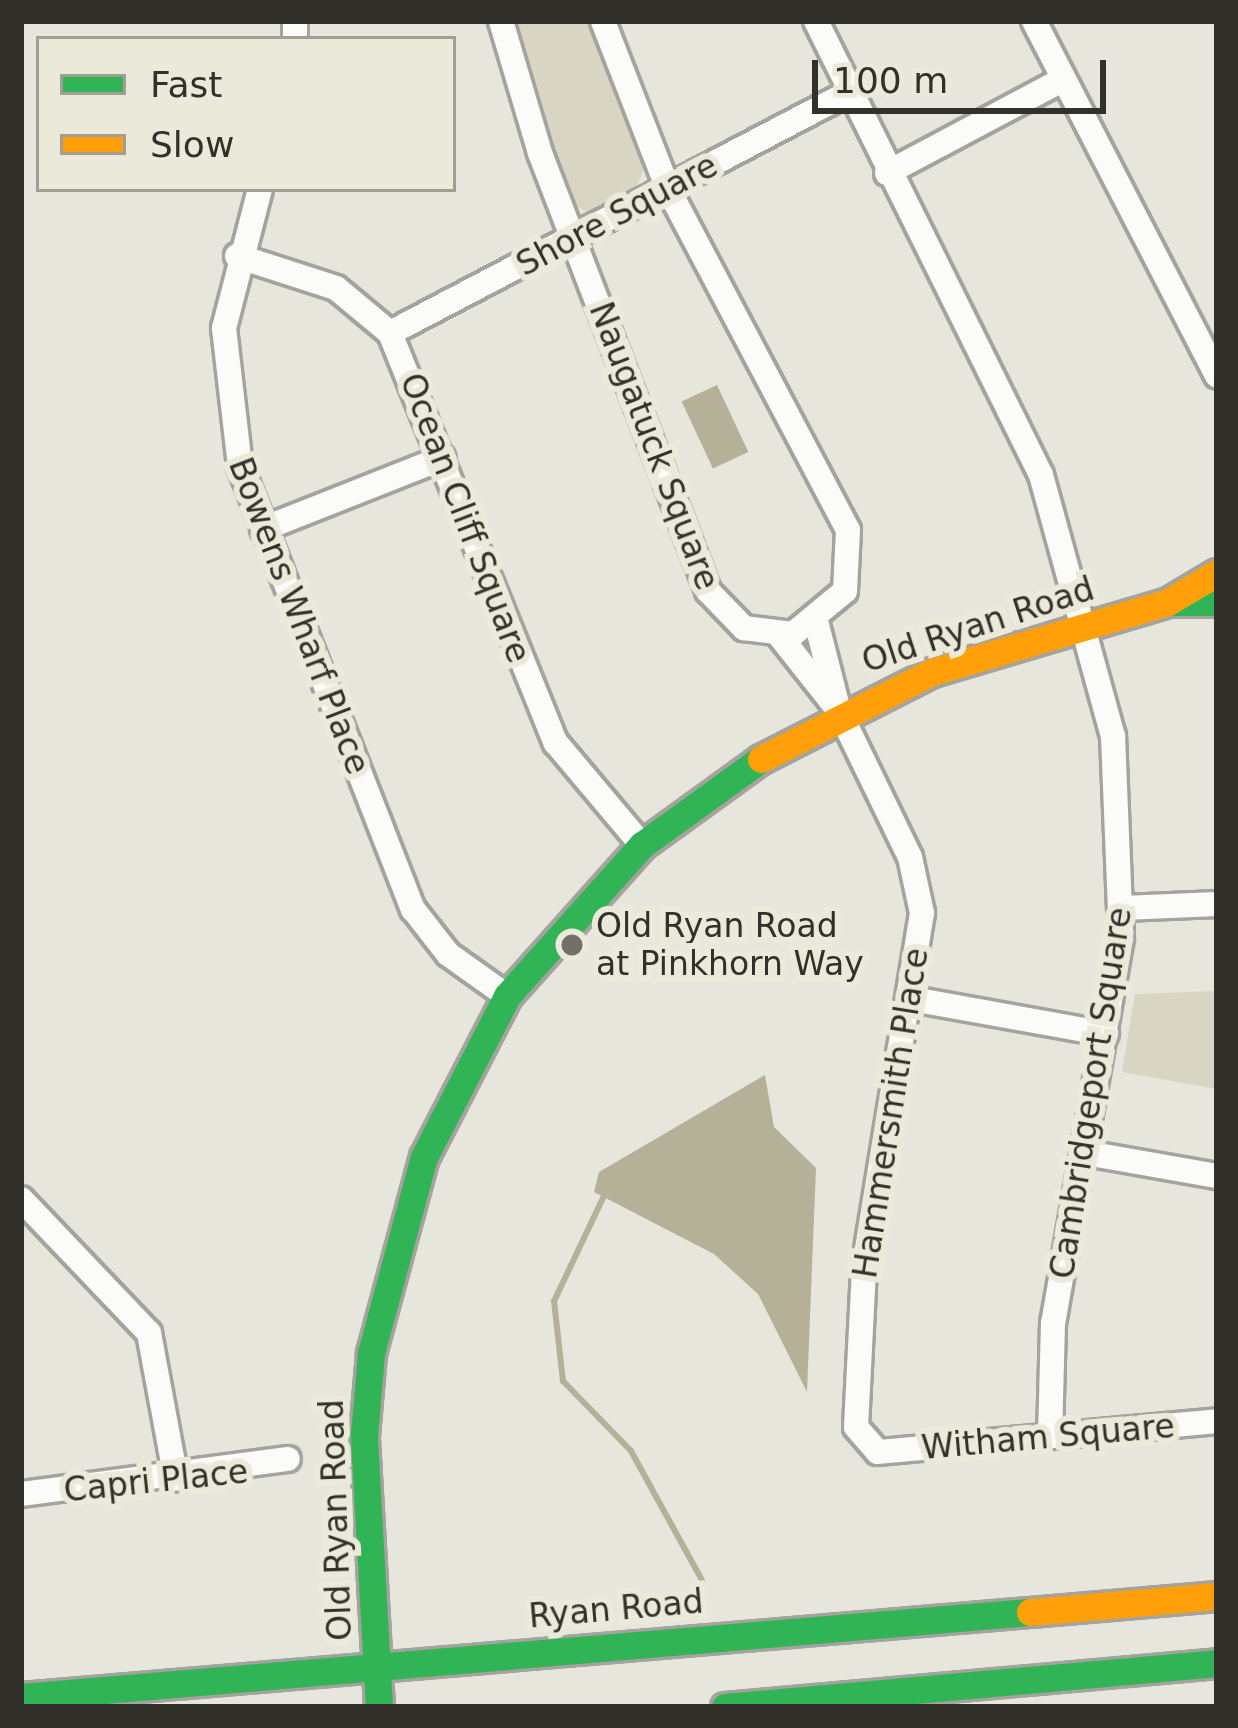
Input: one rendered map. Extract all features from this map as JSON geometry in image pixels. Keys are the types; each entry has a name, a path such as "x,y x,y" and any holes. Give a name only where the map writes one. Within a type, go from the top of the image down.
{"main road":[{"name":"Old Ryan Road","path":"379,1707 364,1435 380,1302 424,1157 507,996 642,845 734,772 839,712 1168,602 1217,573"},
{"name":"Old Ryan Road","path":"1168,602 1217,602"},
{"name":"Ryan Road","path":"21,1697 1217,1596"},
{"path":"725,1707 1217,1663"}],"street":[{"name":"Naugatuck Square","path":"501,21 573,238 709,591 744,628 778,635"},
{"path":"603,21 668,189 848,530 853,574 817,625 778,635"},
{"name":"Cambridgeport Square","path":"816,21 844,94 1035,461 1088,626 1113,736 1123,908 1086,1153 1053,1323 1050,1436"},
{"path":"1034,21 1217,375"},
{"path":"887,173 1064,79"},
{"name":"Shore Square","path":"390,333 844,94"},
{"name":"Bowens Wharf Place","path":"259,192 237,256 225,389 263,529 413,909 448,954 507,996"},
{"name":"Ocean Cliff Square","path":"237,256 354,297 390,333 556,743 642,845"},
{"path":"263,529 442,458"},
{"name":"Hammersmith Place","path":"817,625 839,712 917,880 912,999 856,1333 856,1427 878,1452"},
{"name":"Hammersmith Place","path":"778,635 839,712"},
{"path":"1123,908 1217,904"},
{"path":"912,999 1106,1034"},
{"path":"1086,1153 1217,1176"},
{"path":"21,1199 149,1333 176,1479"},
{"name":"Witham Square","path":"878,1452 1217,1421"},
{"name":"Capri Place","path":"21,1494 176,1479 288,1459"}],"shaded area":[{"path":"511,21 595,21 647,161 634,193 586,212 567,200"},
{"path":"717,385 748,452 713,469 682,401"},
{"path":"1217,991 1217,1089 1122,1072 1135,994"},
{"path":"765,1075 774,1127 816,1168 807,1392 758,1294 714,1254 594,1192 599,1172"}],"waterway":[{"path":"603,1198 554,1301 563,1381 631,1451 702,1580"}],"traffic: fast":[{"path":"1168,602 1217,602"},
{"path":"379,1707 364,1435 371,1353 424,1157 507,996 642,845 761,759"},
{"path":"21,1697 1030,1612"},
{"path":"725,1707 1217,1663"}],"traffic: slow":[{"path":"761,759 932,672 1168,602 1217,573"},
{"path":"1030,1612 1217,1596"}],"place":[{"name":"Old Ryan Road at Pinkhorn Way","path":"572,945"}]}
